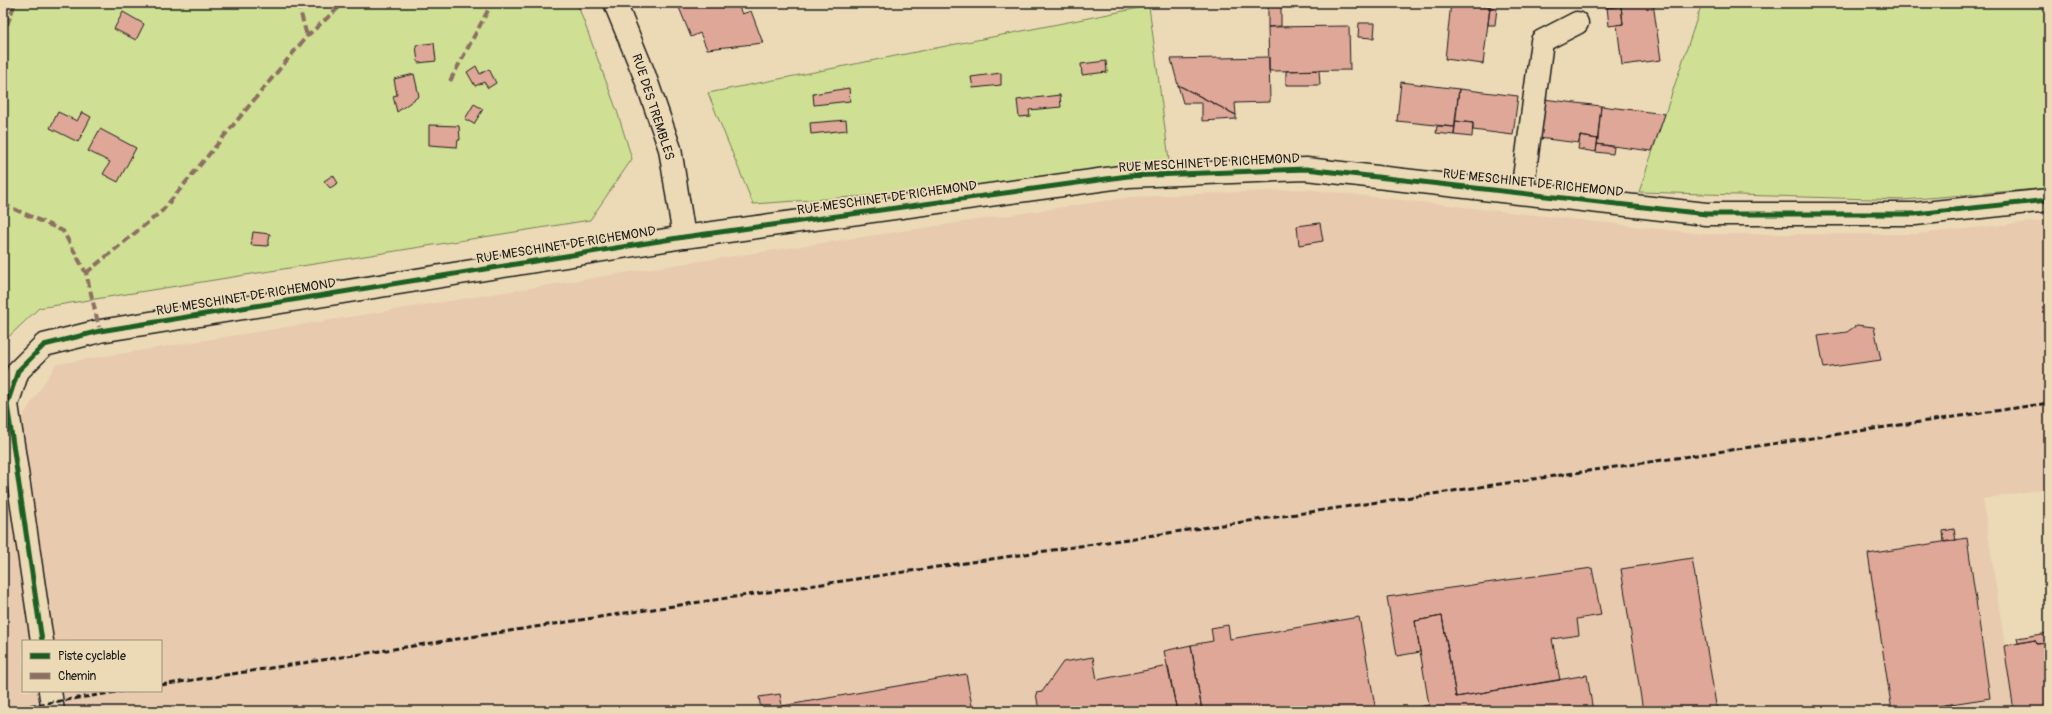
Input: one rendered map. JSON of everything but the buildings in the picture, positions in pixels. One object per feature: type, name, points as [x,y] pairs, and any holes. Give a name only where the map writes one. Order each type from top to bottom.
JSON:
[{"type":"street","name":"RUE DES TREMBLES","points":[[615,3],[644,74],[670,149],[684,237]]},
{"type":"street","points":[[1522,193],[1542,41],[1577,22]]},
{"type":"street","name":"RUE MESCHINET DE RICHEMOND","points":[[42,640],[7,404],[18,372],[44,345],[100,332],[684,237],[1128,176],[1306,168],[1706,214],[1915,214],[2049,200]]},
{"type":"street","points":[[50,692],[53,711]]},
{"type":"shaded area","points":[[1305,189],[1705,234],[1916,234],[2049,220],[2049,488],[1983,499],[2015,711],[3,711],[3,424],[19,422],[56,364],[679,264],[1130,197]]},
{"type":"green space","points":[[3,3],[314,3],[319,6],[323,3],[577,3],[617,111],[632,159],[590,220],[39,308],[3,342]]},
{"type":"green space","points":[[1702,3],[2049,3],[2049,188],[1903,200],[1639,192]]},
{"type":"green space","points":[[1149,6],[1171,175],[753,204],[708,93]]},
{"type":"railway","points":[[162,685],[619,614],[2049,403]]},
{"type":"railway","points":[[3,710],[117,692]]},
{"type":"marked path","points":[[3,36],[15,3]]},
{"type":"marked path","points":[[298,3],[307,36]]},
{"type":"marked path","points":[[86,273],[162,211],[307,36],[344,3]]},
{"type":"marked path","points":[[450,81],[492,3]]},
{"type":"marked path","points":[[3,204],[63,231],[86,273],[100,331]]},
{"type":"cycle path","points":[[42,640],[7,404],[18,371],[44,345],[100,331],[684,237],[1128,176],[1306,169],[1706,214],[1915,214],[2049,200]]}]
